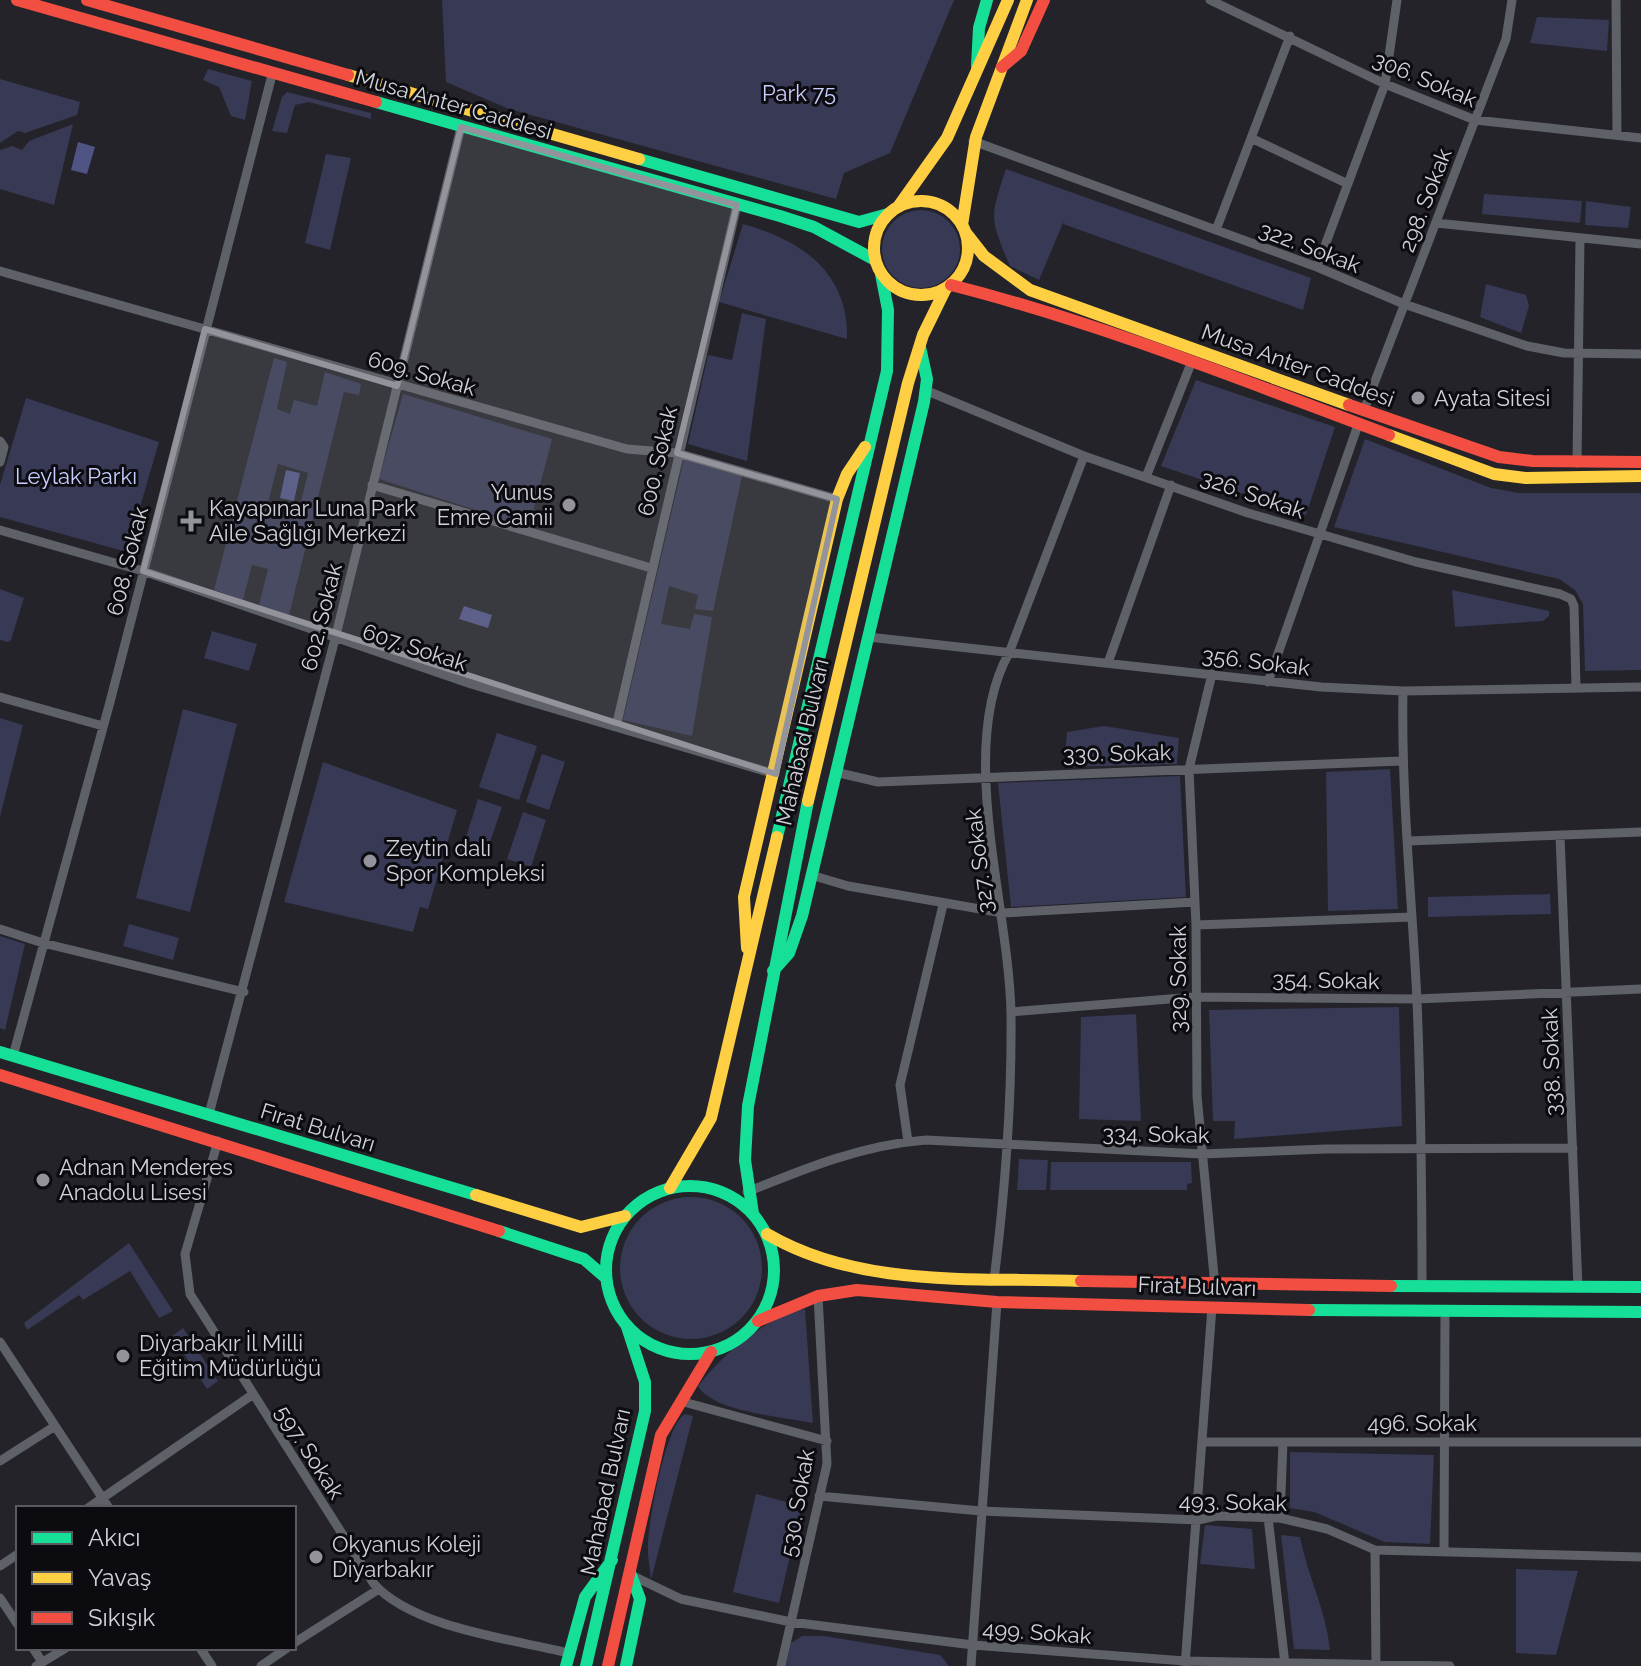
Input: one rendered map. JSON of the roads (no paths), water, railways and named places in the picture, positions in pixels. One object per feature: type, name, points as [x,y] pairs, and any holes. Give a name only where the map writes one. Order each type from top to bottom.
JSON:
[{"type":"main road","name":"Musa Anter Caddesi","points":[[17,0],[814,227],[875,260]]},
{"type":"main road","name":"Musa Anter Caddesi","points":[[87,0],[859,222],[893,210]]},
{"type":"main road","points":[[977,77],[979,28],[987,0]]},
{"type":"main road","points":[[1008,0],[977,77],[947,138],[875,235],[875,260],[881,274],[906,293],[922,295],[948,286],[967,259],[963,182],[973,141],[1027,0]]},
{"type":"main road","points":[[999,70],[1021,51],[1044,0]]},
{"type":"main road","points":[[893,210],[925,201],[938,204],[950,211],[964,229]]},
{"type":"main road","name":"Musa Anter Caddesi","points":[[964,229],[984,256],[1030,290],[1499,457],[1577,463],[1641,462]]},
{"type":"main road","name":"Mahabad Bulvarı","points":[[670,1188],[711,1118],[872,436],[887,371],[888,310],[881,274]]},
{"type":"main road","name":"Musa Anter Caddesi","points":[[948,286],[1025,304],[1192,361],[1494,474],[1526,478],[1641,476]]},
{"type":"main road","name":"Mahabad Bulvarı","points":[[753,1214],[747,1192],[746,1117],[773,971],[858,589],[920,345],[948,286]]},
{"type":"main road","points":[[773,971],[789,953],[811,875],[868,637],[925,390],[920,345]]},
{"type":"main road","points":[[748,967],[744,897],[776,774],[837,499],[847,474],[872,436]]},
{"type":"main road","name":"Fırat Bulvarı","points":[[7,1054],[581,1227],[625,1216]]},
{"type":"main road","name":"Fırat Bulvarı","points":[[0,1075],[218,1141],[584,1259],[606,1278]]},
{"type":"main road","points":[[693,1186],[715,1190],[736,1199],[753,1214],[767,1234],[773,1251],[774,1279],[768,1305],[758,1321],[729,1345],[711,1352],[688,1355],[665,1351],[644,1341],[627,1326],[609,1296],[606,1278],[607,1256],[613,1235],[625,1216],[645,1199],[670,1188],[693,1186]]},
{"type":"main road","name":"Fırat Bulvarı","points":[[767,1234],[812,1258],[861,1271],[994,1280],[1215,1286],[1641,1287]]},
{"type":"main road","points":[[857,1290],[847,1278],[849,1274],[861,1271]]},
{"type":"main road","name":"Fırat Bulvarı","points":[[758,1321],[818,1296],[857,1290],[997,1302],[1445,1312],[1641,1312]]},
{"type":"main road","name":"Mahabad Bulvarı","points":[[586,1666],[645,1411],[645,1382],[627,1326]]},
{"type":"main road","name":"Mahabad Bulvarı","points":[[608,1666],[661,1435],[711,1352]]},
{"type":"main road","points":[[568,1660],[583,1597],[591,1581],[612,1560]]},
{"type":"main road","points":[[626,1666],[640,1599],[631,1575]]},
{"type":"street","name":"306. Sokak","points":[[1210,0],[1385,84],[1475,120],[1641,138]]},
{"type":"street","points":[[1317,267],[1385,84],[1397,0]]},
{"type":"street","name":"298. Sokak","points":[[1364,410],[1506,39],[1512,0]]},
{"type":"street","points":[[1616,0],[1617,135]]},
{"type":"street","points":[[1216,230],[1290,36]]},
{"type":"street","name":"608. Sokak","points":[[7,1054],[43,943],[103,726],[272,75]]},
{"type":"street","name":"602. Sokak","points":[[209,1114],[244,992],[335,639],[461,127]]},
{"type":"street","points":[[1251,138],[1348,184]]},
{"type":"street","name":"322. Sokak","points":[[973,141],[1317,267],[1404,304],[1527,346],[1577,353],[1641,354]]},
{"type":"street","name":"600. Sokak","points":[[616,727],[677,453],[737,205]]},
{"type":"street","points":[[1436,223],[1641,244]]},
{"type":"street","points":[[1577,463],[1580,238]]},
{"type":"street","name":"609. Sokak","points":[[0,271],[627,449],[677,453],[837,499]]},
{"type":"street","points":[[1146,477],[1192,361]]},
{"type":"street","name":"326. Sokak","points":[[925,390],[1084,456],[1321,536],[1420,563],[1545,589],[1571,599],[1574,606],[1576,688]]},
{"type":"street","points":[[1268,682],[1358,425]]},
{"type":"street","points":[[0,441],[4,447],[0,462]]},
{"type":"street","name":"327. Sokak","points":[[994,1280],[1006,1145],[1011,1012],[1003,913],[990,827],[985,738],[988,710],[995,678],[1009,653],[1084,456]]},
{"type":"street","points":[[372,485],[651,568]]},
{"type":"street","points":[[1108,663],[1171,485]]},
{"type":"street","name":"607. Sokak","points":[[0,530],[143,571],[335,639],[776,774]]},
{"type":"street","name":"356. Sokak","points":[[868,637],[1268,682],[1403,691],[1641,687]]},
{"type":"street","name":"329. Sokak","points":[[1212,674],[1189,769],[1196,925],[1194,997],[1202,1154],[1215,1286]]},
{"type":"street","points":[[1403,691],[1401,761],[1409,841],[1423,1149],[1422,1287]]},
{"type":"street","points":[[0,697],[103,726]]},
{"type":"street","name":"330. Sokak","points":[[835,772],[878,782],[988,775],[1401,761]]},
{"type":"street","points":[[1409,841],[1641,832]]},
{"type":"street","name":"338. Sokak","points":[[1560,835],[1578,1288]]},
{"type":"street","points":[[811,875],[848,886],[943,905],[1003,913],[1195,902]]},
{"type":"street","points":[[908,1142],[900,1085],[943,905]]},
{"type":"street","points":[[1196,925],[1412,917]]},
{"type":"street","points":[[0,929],[43,943],[244,992]]},
{"type":"street","name":"354. Sokak","points":[[1011,1012],[1194,997],[1417,999],[1641,989]]},
{"type":"street","name":"597. Sokak","points":[[218,1141],[185,1254],[185,1276],[190,1294],[379,1589],[389,1600],[415,1615],[568,1660]]},
{"type":"street","name":"334. Sokak","points":[[747,1192],[822,1161],[887,1143],[1202,1154],[1573,1148]]},
{"type":"street","name":"530. Sokak","points":[[781,1666],[827,1464],[818,1296]]},
{"type":"street","points":[[971,1666],[997,1302]]},
{"type":"street","points":[[1185,1663],[1212,1307]]},
{"type":"street","points":[[1444,1552],[1445,1312]]},
{"type":"street","points":[[0,1342],[108,1506]]},
{"type":"street","points":[[91,1506],[252,1395]]},
{"type":"street","points":[[679,1401],[827,1441]]},
{"type":"street","points":[[0,1461],[55,1426]]},
{"type":"street","name":"496. Sokak","points":[[1202,1442],[1641,1442]]},
{"type":"street","points":[[1280,1518],[1283,1442]]},
{"type":"street","name":"493. Sokak","points":[[819,1496],[981,1511],[1198,1520],[1216,1516],[1280,1518],[1327,1529],[1375,1550],[1641,1557]]},
{"type":"street","points":[[1268,1517],[1285,1664]]},
{"type":"street","points":[[1375,1550],[1376,1665]]},
{"type":"street","name":"499. Sokak","points":[[631,1575],[681,1599],[791,1622],[973,1645],[1185,1663],[1450,1666]]},
{"type":"street","points":[[296,1642],[379,1589]]},
{"type":"street","points":[[0,1598],[16,1622]]},
{"type":"street","points":[[39,1664],[63,1650]]},
{"type":"street","points":[[261,1666],[284,1650]]},
{"type":"place","name":"Ayata Sitesi","points":[[1418,398]]},
{"type":"place","name":"Yunus Emre Camii","points":[[569,505]]},
{"type":"place","name":"Kayapınar Luna Park Aile Sağlığı Merkezi","points":[[191,521]]},
{"type":"place","name":"Zeytin dalı Spor Kompleksi","points":[[370,861]]},
{"type":"place","name":"Adnan Menderes Anadolu Lisesi","points":[[43,1180]]},
{"type":"place","name":"Diyarbakır İl Milli Eğitim Müdürlüğü","points":[[123,1356]]},
{"type":"place","name":"Okyanus Koleji Diyarbakır","points":[[316,1557]]},
{"type":"park label","name":"Park 75","points":[[799,93]]},
{"type":"park label","name":"Leylak Parkı","points":[[76,476]]}]
